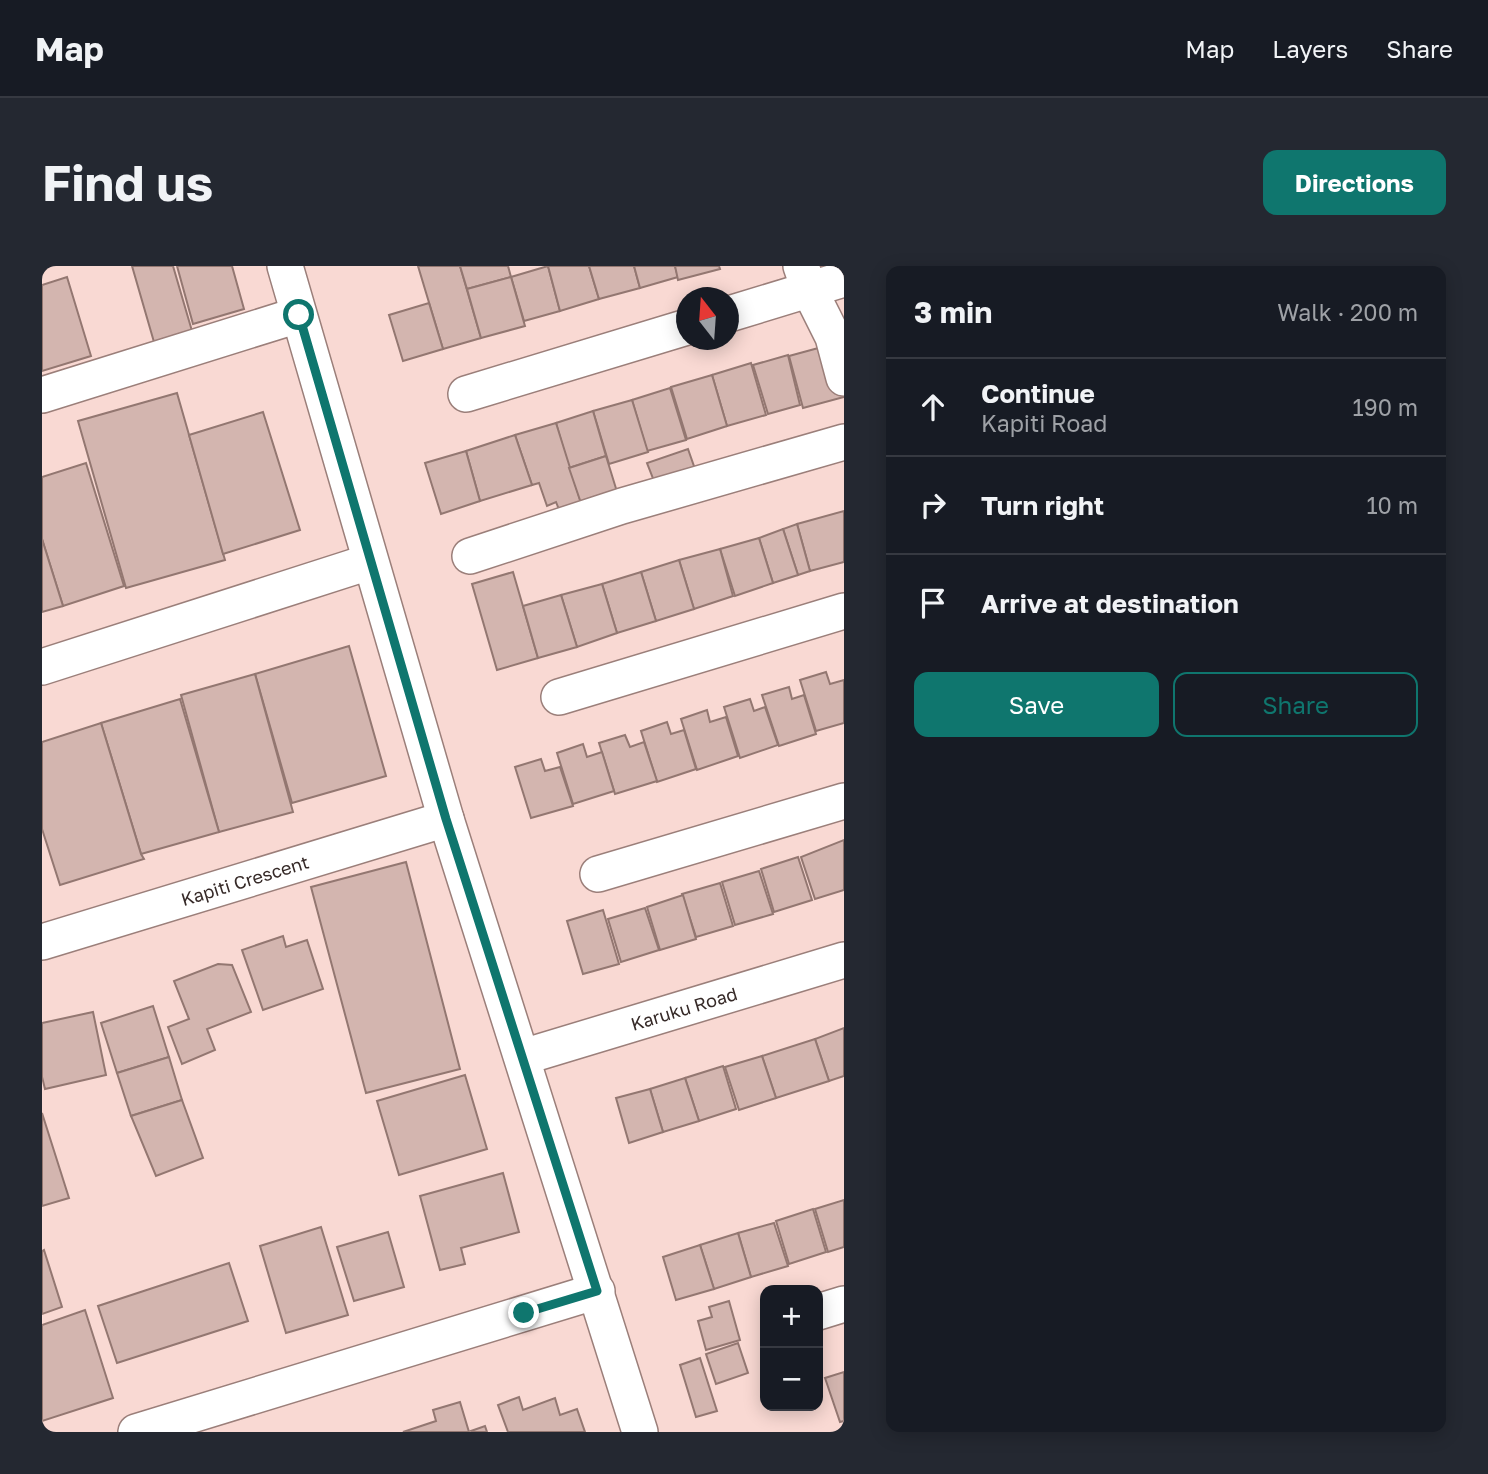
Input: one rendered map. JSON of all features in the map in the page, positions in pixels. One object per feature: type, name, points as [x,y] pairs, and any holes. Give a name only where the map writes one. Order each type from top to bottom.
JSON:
[{"type":"street","points":[[285,266],[446,819],[640,1432]]},
{"type":"street","points":[[805,278],[834,337],[844,378]]},
{"type":"street","points":[[739,309],[805,278],[844,279]]},
{"type":"street","points":[[42,395],[299,315]]},
{"type":"street","points":[[466,394],[676,330]]},
{"type":"street","points":[[470,556],[610,510],[844,442]]},
{"type":"street","points":[[42,667],[369,562]]},
{"type":"street","points":[[559,696],[844,611]]},
{"type":"street","points":[[598,874],[844,801]]},
{"type":"street","name":"Kapiti Crescent","points":[[42,942],[446,819]]},
{"type":"street","name":"Karuku Road","points":[[523,1058],[844,960]]},
{"type":"street","points":[[136,1432],[597,1291]]},
{"type":"street","points":[[823,1310],[844,1304]]},
{"type":"building","points":[[132,266],[173,266],[192,331],[154,342]]},
{"type":"building","points":[[177,266],[232,266],[244,309],[193,324]]},
{"type":"building","points":[[418,266],[460,266],[481,338],[443,349]]},
{"type":"building","points":[[460,266],[508,266],[511,277],[467,289]]},
{"type":"building","points":[[548,266],[560,311],[524,321],[511,277]]},
{"type":"building","points":[[548,266],[589,266],[599,299],[560,311]]},
{"type":"building","points":[[589,266],[634,266],[640,288],[599,299]]},
{"type":"building","points":[[634,266],[675,266],[678,277],[640,288]]},
{"type":"building","points":[[675,266],[719,266],[720,269],[678,280]]},
{"type":"building","points":[[67,277],[91,356],[42,371],[42,285]]},
{"type":"building","points":[[511,277],[525,326],[481,338],[467,289]]},
{"type":"building","points":[[429,303],[443,349],[403,361],[389,315]]},
{"type":"building","points":[[833,344],[844,385],[844,397],[803,408],[789,356]]},
{"type":"building","points":[[788,355],[800,405],[768,414],[753,365]]},
{"type":"building","points":[[751,363],[766,415],[727,426],[712,375]]},
{"type":"building","points":[[712,375],[727,426],[687,439],[671,387]]},
{"type":"building","points":[[670,388],[686,440],[647,451],[632,400]]},
{"type":"building","points":[[177,393],[225,560],[126,588],[78,421]]},
{"type":"building","points":[[632,400],[648,452],[609,464],[593,411]]},
{"type":"building","points":[[593,411],[606,456],[569,468],[556,423]]},
{"type":"building","points":[[263,412],[300,530],[223,554],[189,435]]},
{"type":"building","points":[[556,423],[582,506],[560,512],[556,502],[547,506],[539,483],[532,485],[515,435]]},
{"type":"building","points":[[515,435],[532,485],[480,501],[466,451]]},
{"type":"building","points":[[688,449],[696,472],[656,486],[647,463]]},
{"type":"building","points":[[466,451],[480,501],[441,514],[425,463]]},
{"type":"building","points":[[606,456],[618,495],[582,506],[569,468]]},
{"type":"building","points":[[86,463],[124,586],[63,606],[42,539],[42,477]]},
{"type":"building","points":[[844,511],[844,562],[810,571],[797,524]]},
{"type":"building","points":[[797,524],[810,571],[798,575],[783,529]]},
{"type":"building","points":[[783,529],[798,575],[773,583],[759,538]]},
{"type":"building","points":[[759,538],[773,583],[735,596],[720,549]]},
{"type":"building","points":[[42,539],[63,606],[42,612]]},
{"type":"building","points":[[720,549],[733,596],[694,609],[679,560]]},
{"type":"building","points":[[679,560],[694,609],[656,621],[641,572]]},
{"type":"building","points":[[513,572],[538,658],[497,670],[472,584]]},
{"type":"building","points":[[641,572],[656,621],[617,633],[602,584]]},
{"type":"building","points":[[602,584],[617,633],[577,647],[561,595]]},
{"type":"building","points":[[561,595],[577,647],[538,658],[523,606]]},
{"type":"building","points":[[349,646],[386,776],[292,803],[255,674]]},
{"type":"building","points":[[826,672],[830,684],[844,680],[844,723],[816,731],[800,680]]},
{"type":"building","points":[[255,674],[293,812],[219,832],[181,695]]},
{"type":"building","points":[[789,687],[792,699],[804,695],[816,734],[779,746],[762,695]]},
{"type":"building","points":[[180,699],[219,832],[141,854],[101,723]]},
{"type":"building","points":[[750,699],[754,711],[765,707],[778,745],[740,758],[724,707]]},
{"type":"building","points":[[707,710],[710,722],[726,717],[738,756],[697,770],[681,719]]},
{"type":"building","points":[[667,722],[671,734],[684,730],[696,769],[657,782],[641,731]]},
{"type":"building","points":[[101,723],[144,859],[60,885],[42,829],[42,742]]},
{"type":"building","points":[[625,735],[630,747],[644,742],[657,781],[615,794],[599,743]]},
{"type":"building","points":[[583,744],[587,757],[602,752],[614,791],[573,804],[557,753]]},
{"type":"building","points":[[541,759],[545,771],[560,767],[573,806],[531,818],[515,767]]},
{"type":"building","points":[[844,840],[844,890],[815,899],[801,857]]},
{"type":"building","points":[[798,857],[812,900],[774,912],[761,869]]},
{"type":"building","points":[[406,862],[460,1069],[366,1093],[311,887]]},
{"type":"building","points":[[759,871],[773,914],[735,925],[722,882]]},
{"type":"building","points":[[720,883],[733,926],[696,937],[682,894]]},
{"type":"building","points":[[683,895],[696,939],[660,950],[647,907]]},
{"type":"building","points":[[645,908],[659,950],[621,962],[608,919]]},
{"type":"building","points":[[603,910],[619,964],[583,974],[567,921]]},
{"type":"building","points":[[283,936],[286,947],[307,940],[323,989],[263,1010],[242,950]]},
{"type":"building","points":[[218,964],[232,965],[251,1012],[207,1029],[215,1050],[182,1064],[168,1027],[189,1019],[174,981]]},
{"type":"building","points":[[153,1006],[169,1057],[117,1073],[101,1023]]},
{"type":"building","points":[[93,1012],[106,1075],[45,1089],[42,1077],[42,1023]]},
{"type":"building","points":[[844,1028],[844,1076],[829,1081],[815,1039]]},
{"type":"building","points":[[815,1039],[829,1081],[776,1098],[762,1056]]},
{"type":"building","points":[[762,1056],[776,1098],[739,1110],[725,1067]]},
{"type":"building","points":[[169,1057],[182,1100],[131,1116],[117,1073]]},
{"type":"building","points":[[723,1066],[736,1109],[699,1121],[685,1078]]},
{"type":"building","points":[[465,1075],[487,1149],[399,1175],[377,1101]]},
{"type":"building","points":[[685,1078],[699,1121],[663,1132],[650,1089]]},
{"type":"building","points":[[650,1089],[663,1132],[629,1143],[616,1098]]},
{"type":"building","points":[[182,1100],[203,1158],[156,1176],[131,1116]]},
{"type":"building","points":[[42,1113],[69,1198],[42,1206]]},
{"type":"building","points":[[503,1173],[519,1232],[461,1248],[465,1264],[440,1270],[420,1196]]},
{"type":"building","points":[[844,1200],[844,1247],[828,1252],[815,1209]]},
{"type":"building","points":[[813,1209],[826,1252],[789,1264],[776,1221]]},
{"type":"building","points":[[774,1223],[788,1266],[751,1277],[738,1233]]},
{"type":"building","points":[[321,1227],[348,1315],[286,1333],[260,1246]]},
{"type":"building","points":[[388,1232],[404,1287],[354,1301],[337,1247]]},
{"type":"building","points":[[738,1233],[751,1277],[714,1289],[700,1245]]},
{"type":"building","points":[[700,1245],[714,1289],[676,1300],[663,1257]]},
{"type":"building","points":[[44,1250],[62,1307],[42,1314],[42,1251]]},
{"type":"building","points":[[229,1263],[248,1321],[117,1363],[98,1306]]},
{"type":"building","points":[[729,1301],[740,1340],[706,1350],[698,1321],[712,1317],[709,1307]]},
{"type":"building","points":[[85,1310],[113,1398],[42,1421],[42,1325]]},
{"type":"building","points":[[738,1343],[748,1373],[716,1384],[706,1354]]},
{"type":"building","points":[[700,1358],[717,1411],[696,1417],[680,1365]]},
{"type":"building","points":[[844,1372],[844,1421],[840,1422],[825,1378]]},
{"type":"building","points":[[519,1397],[523,1410],[555,1398],[560,1415],[577,1409],[585,1432],[508,1432],[498,1405]]},
{"type":"building","points":[[460,1402],[469,1432],[403,1432],[436,1421],[433,1410]]},
{"type":"building","points":[[485,1426],[487,1432],[471,1431]]},
{"type":"route","points":[[299,315],[446,819],[597,1291],[524,1313]]}]
